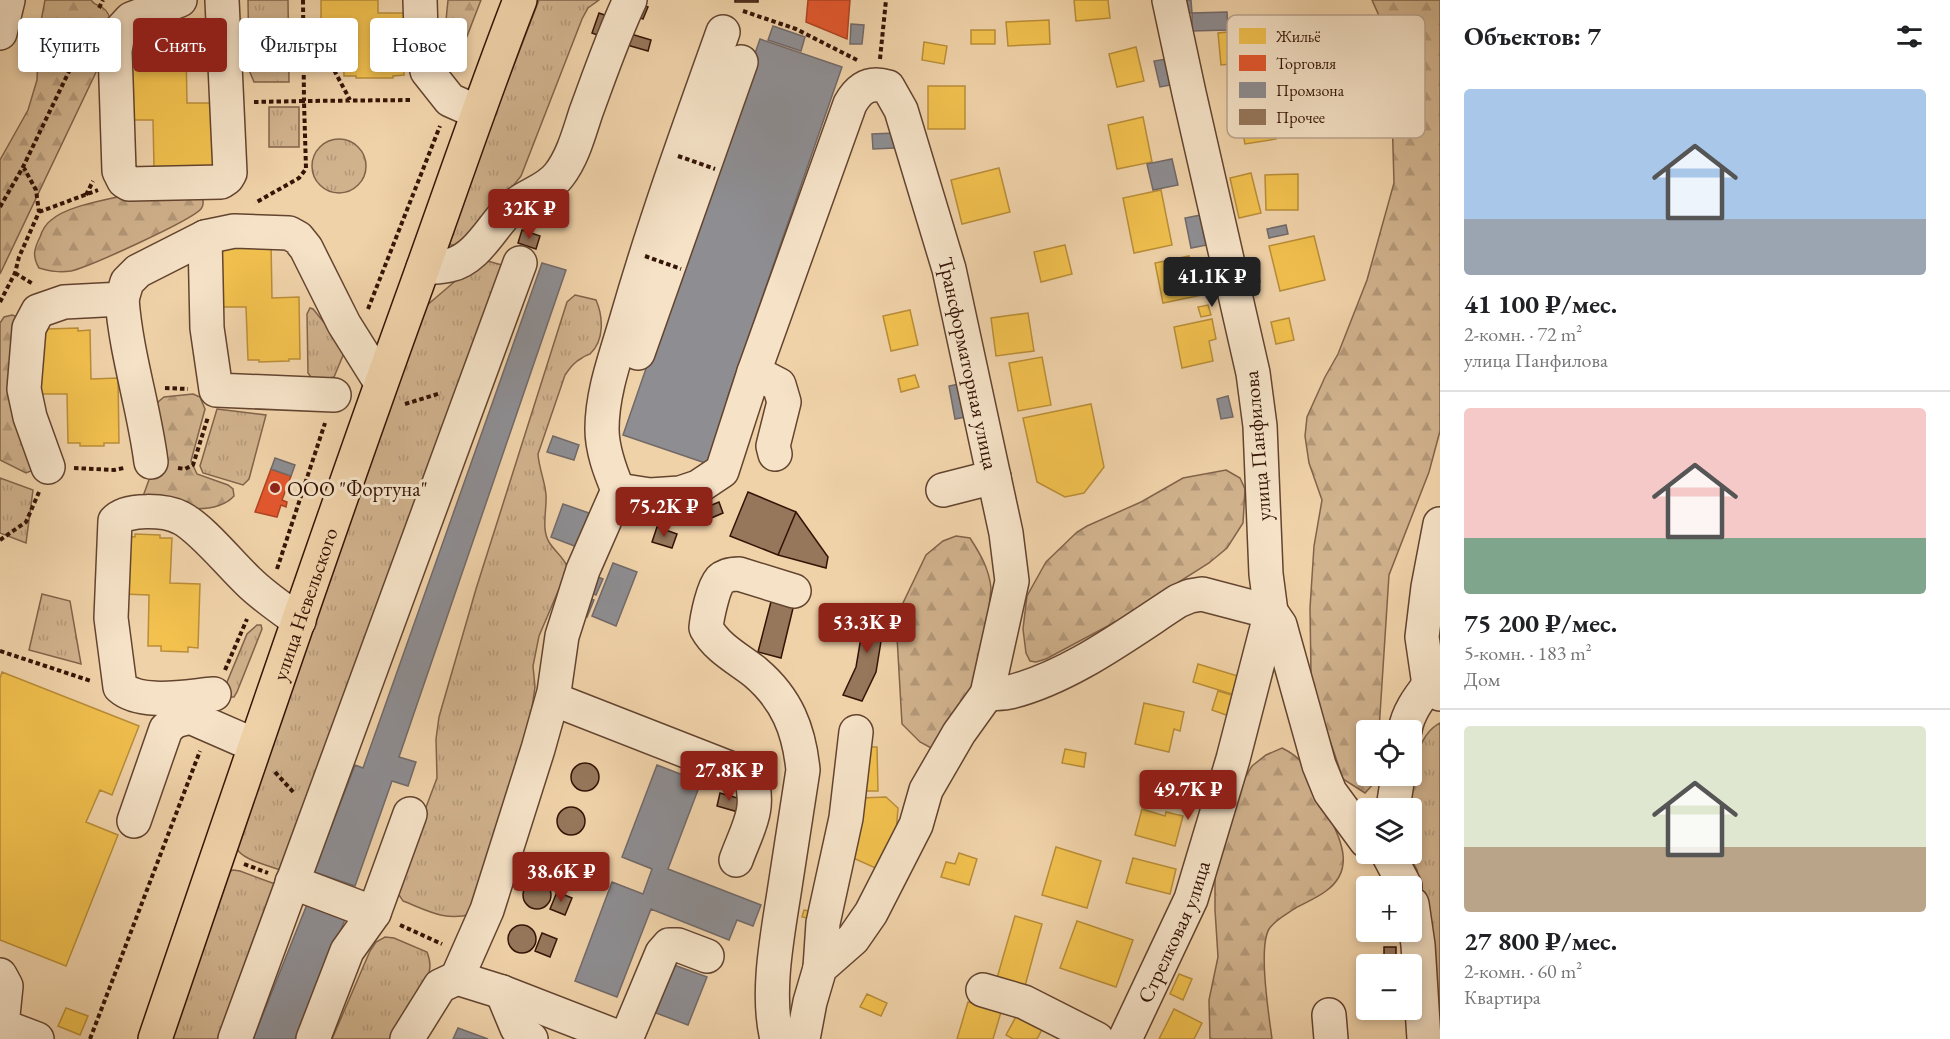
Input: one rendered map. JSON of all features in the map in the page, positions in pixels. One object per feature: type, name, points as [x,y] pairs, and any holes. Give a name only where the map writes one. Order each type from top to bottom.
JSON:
[{"type":"main road","name":"улица Невельского","points":[[155,1039],[254,746],[423,268],[463,106],[520,0]]},
{"type":"street","points":[[0,33],[8,0]]},
{"type":"street","points":[[180,0],[130,19],[118,33],[115,51],[118,159],[119,171],[124,181],[129,184],[221,182],[230,173],[222,0]]},
{"type":"street","points":[[420,0],[421,32],[427,71],[463,106]]},
{"type":"street","points":[[423,268],[451,265],[466,257],[479,246],[510,210],[526,197],[547,187],[560,174],[572,152],[630,0]]},
{"type":"street","name":"улица Панфилова","points":[[1169,0],[1253,373],[1260,426],[1266,574],[1271,612]]},
{"type":"street","points":[[407,1039],[440,986],[462,967],[487,910],[553,699],[562,636],[583,570],[618,490],[609,468],[602,429],[607,388],[645,256],[723,32]]},
{"type":"street","points":[[605,448],[741,62]]},
{"type":"street","points":[[618,490],[650,495],[680,493],[698,488],[722,471],[754,372],[850,104],[856,92],[868,85],[879,84]]},
{"type":"street","name":"Трансформаторная улица","points":[[879,84],[888,87],[901,110],[946,260],[1006,533],[1012,581],[987,694]]},
{"type":"street","points":[[151,462],[146,422],[124,320],[122,299],[127,282],[138,270],[205,237],[234,231],[254,230],[289,233],[298,238],[306,248],[345,324],[381,383]]},
{"type":"street","points":[[205,237],[207,328],[216,390],[334,395]]},
{"type":"street","points":[[235,1039],[519,263]]},
{"type":"street","points":[[48,467],[30,417],[24,389],[29,328],[38,311],[64,302],[122,299]]},
{"type":"street","points":[[754,372],[779,385],[784,402],[773,446],[775,454]]},
{"type":"street","points":[[944,490],[994,477]]},
{"type":"street","points":[[214,694],[153,698],[133,695],[120,687],[111,618],[115,521],[120,516],[133,512],[170,513],[179,516],[257,590],[299,621]]},
{"type":"street","points":[[1407,720],[1419,698],[1434,689],[1422,637],[1428,587],[1440,524]]},
{"type":"street","points":[[777,1039],[773,976],[778,928],[803,770],[801,750],[798,734],[784,703],[755,672],[717,643],[706,628],[716,587],[721,579],[731,574],[739,574],[794,591]]},
{"type":"street","points":[[820,968],[853,939],[871,913],[916,825],[926,790],[959,733],[987,694],[1008,693],[1043,681],[1099,651],[1190,596],[1202,594],[1271,612],[1280,625],[1319,765],[1330,792],[1356,827]]},
{"type":"street","name":"Стрелковая улица","points":[[1125,1039],[1191,899],[1233,759],[1271,612]]},
{"type":"street","points":[[553,699],[750,776],[756,792],[755,809],[736,860]]},
{"type":"street","points":[[134,821],[166,729],[175,721],[190,717],[254,746]]},
{"type":"street","points":[[803,1039],[810,1002],[820,968],[823,923],[846,818],[856,732]]},
{"type":"street","points":[[313,1039],[347,951],[374,913],[410,814]]},
{"type":"street","points":[[292,882],[374,913]]},
{"type":"street","points":[[1418,942],[1424,1039]]},
{"type":"street","points":[[462,967],[502,992],[624,1039],[662,953],[669,945],[678,945],[707,956]]},
{"type":"street","points":[[0,975],[6,986],[1,1025],[37,1039]]},
{"type":"street","points":[[983,990],[1024,1002],[1097,1039]]},
{"type":"street","points":[[502,992],[517,1028],[531,1039]]},
{"type":"path","points":[[97,12],[103,0]]},
{"type":"path","points":[[303,0],[303,18]]},
{"type":"path","points":[[879,84],[881,37],[886,0]]},
{"type":"path","points":[[723,32],[732,13],[739,10],[748,12],[796,29],[831,45],[861,62],[879,84]]},
{"type":"path","points":[[0,207],[23,167],[68,72]]},
{"type":"path","points":[[255,202],[303,174],[306,169],[304,72]]},
{"type":"path","points":[[335,72],[350,100]]},
{"type":"path","points":[[248,102],[350,100],[463,106]]},
{"type":"path","points":[[678,156],[715,169]]},
{"type":"path","points":[[0,302],[15,273],[19,257],[39,212],[36,190],[23,167]]},
{"type":"path","points":[[39,212],[124,181]]},
{"type":"path","points":[[645,256],[681,269]]},
{"type":"path","points":[[370,414],[476,382]]},
{"type":"path","points":[[48,467],[114,470],[151,462],[185,469],[194,465],[216,390]]},
{"type":"path","points":[[0,540],[26,522],[37,499]]},
{"type":"path","points":[[214,694],[244,629]]},
{"type":"path","points":[[0,651],[90,680],[120,687]]},
{"type":"path","points":[[90,1039],[209,726]]},
{"type":"path","points":[[254,746],[316,818]]},
{"type":"path","points":[[218,854],[292,882]]},
{"type":"path","points":[[374,913],[462,967]]},
{"type":"green space","points":[[45,0],[91,0],[103,8],[109,18],[42,18]]},
{"type":"green space","points":[[248,0],[288,0],[288,18],[248,18]]},
{"type":"green space","points":[[448,0],[481,0],[467,36],[467,18],[446,18]]},
{"type":"green space","points":[[539,0],[599,0],[588,8],[582,19],[521,176],[471,237],[457,245],[451,245],[448,242],[448,236]]},
{"type":"green space","points":[[1372,0],[1440,0],[1440,431],[1429,472],[1389,575],[1380,720],[1356,720],[1356,786],[1371,786],[1365,793],[1343,779],[1320,711],[1311,674],[1310,608],[1314,546],[1322,500],[1309,463],[1305,436],[1307,417],[1338,354],[1367,280],[1394,183],[1393,138],[1425,138],[1425,15],[1379,15]]},
{"type":"green space","points":[[37,72],[96,72],[0,274],[0,160],[28,110]]},
{"type":"green space","points":[[250,72],[289,72],[289,82],[254,82]]},
{"type":"green space","points":[[269,107],[299,107],[299,147],[269,147]]},
{"type":"green space","points":[[334,139],[344,139],[354,143],[362,151],[366,166],[362,181],[354,189],[344,193],[334,193],[324,189],[316,181],[312,171],[312,161],[316,151],[324,143]]},
{"type":"green space","points":[[135,193],[198,196],[203,200],[203,205],[193,215],[179,223],[81,268],[62,272],[39,268],[35,260],[35,249],[43,230],[50,221],[78,207]]},
{"type":"green space","points":[[484,260],[502,265],[280,870],[255,862],[239,852],[236,847],[425,307],[467,271]]},
{"type":"green space","points":[[575,295],[596,300],[601,320],[600,335],[590,354],[577,361],[565,375],[538,454],[546,495],[547,537],[568,568],[539,636],[533,666],[535,687],[527,741],[471,914],[445,916],[403,901],[397,884],[437,778],[436,739],[439,717],[476,589],[567,302]]},
{"type":"green space","points":[[310,308],[331,331],[344,353],[334,377],[324,379],[311,377],[308,373],[307,314]]},
{"type":"green space","points":[[12,315],[17,321],[34,467],[26,473],[0,460],[0,323],[4,317]]},
{"type":"green space","points":[[193,394],[200,397],[205,409],[191,461],[197,474],[228,485],[233,489],[234,496],[225,503],[203,509],[177,508],[141,502],[155,463],[154,410],[164,397]]},
{"type":"green space","points":[[217,409],[266,415],[249,479],[243,485],[203,473],[200,466]]},
{"type":"green space","points":[[1226,470],[1240,478],[1245,489],[1243,523],[1227,548],[1209,563],[1119,620],[1046,659],[1030,661],[1026,653],[1023,629],[1027,596],[1046,562],[1077,532],[1087,526],[1141,502],[1183,478]]},
{"type":"green space","points":[[0,478],[33,490],[26,543],[0,533]]},
{"type":"green space","points":[[956,536],[970,538],[984,562],[990,581],[982,677],[933,749],[920,742],[902,724],[897,637],[903,603],[926,555],[943,541]]},
{"type":"green space","points":[[42,594],[70,601],[81,664],[29,650]]},
{"type":"green space","points":[[257,625],[261,625],[262,629],[237,692],[234,697],[230,697],[225,694],[225,687],[247,634]]},
{"type":"green space","points":[[1440,723],[1440,1039],[1427,919],[1422,894],[1422,876],[1418,876],[1414,864],[1422,864],[1422,798],[1410,798],[1412,786],[1422,786],[1422,743],[1431,730]]},
{"type":"green space","points":[[1282,748],[1304,765],[1313,779],[1339,839],[1343,861],[1341,872],[1336,882],[1326,891],[1284,916],[1269,929],[1264,951],[1264,966],[1272,1039],[1210,1039],[1209,1000],[1218,957],[1215,861],[1241,784],[1252,766],[1266,755]]},
{"type":"green space","points":[[233,870],[275,884],[224,1039],[169,1039],[228,872]]},
{"type":"green space","points":[[385,937],[394,938],[427,952],[430,966],[427,979],[390,1039],[332,1039],[370,951],[376,942]]},
{"type":"building: Жильё","points":[[321,0],[378,0],[378,13],[404,13],[404,18],[370,18],[370,72],[404,72],[404,75],[393,76],[393,78],[344,76],[344,72],[358,72],[358,18],[321,18]]},
{"type":"building: Жильё","points":[[1074,0],[1108,0],[1110,18],[1076,21]]},
{"type":"building: Жильё","points":[[1049,20],[1050,44],[1008,46],[1006,22]]},
{"type":"building: Жильё","points":[[971,30],[995,30],[995,44],[971,44]]},
{"type":"building: Жильё","points":[[1227,32],[1227,64],[1221,65],[1218,33]]},
{"type":"building: Жильё","points":[[924,42],[947,46],[944,64],[922,60]]},
{"type":"building: Жильё","points":[[1136,47],[1144,81],[1117,87],[1109,54]]},
{"type":"building: Жильё","points":[[131,52],[133,52],[133,72],[186,72],[187,103],[213,103],[215,166],[197,166],[197,169],[154,167],[153,120],[132,120]]},
{"type":"building: Жильё","points":[[928,86],[965,86],[965,129],[928,129]]},
{"type":"building: Жильё","points":[[1143,117],[1152,162],[1117,169],[1108,125]]},
{"type":"building: Жильё","points":[[1244,138],[1276,139],[1245,144]]},
{"type":"building: Жильё","points":[[999,168],[1010,212],[962,224],[951,180]]},
{"type":"building: Жильё","points":[[1251,173],[1261,213],[1239,218],[1230,178]]},
{"type":"building: Жильё","points":[[1298,174],[1298,210],[1266,210],[1265,175]]},
{"type":"building: Жильё","points":[[1161,190],[1172,245],[1134,253],[1123,198]]},
{"type":"building: Жильё","points":[[1314,236],[1325,280],[1280,291],[1269,246]]},
{"type":"building: Жильё","points":[[271,241],[272,298],[299,297],[300,359],[259,362],[259,360],[248,360],[246,307],[222,307],[221,242]]},
{"type":"building: Жильё","points":[[1065,245],[1072,274],[1041,282],[1034,252]]},
{"type":"building: Жильё","points":[[1189,256],[1194,280],[1203,278],[1207,294],[1163,303],[1155,263]]},
{"type":"building: Жильё","points":[[1208,305],[1211,315],[1201,317],[1198,307]]},
{"type":"building: Жильё","points":[[910,310],[918,345],[891,351],[883,316]]},
{"type":"building: Жильё","points":[[1028,313],[1034,351],[996,356],[991,318]]},
{"type":"building: Жильё","points":[[1289,318],[1294,340],[1276,344],[1271,322]]},
{"type":"building: Жильё","points":[[1212,319],[1216,339],[1209,341],[1213,361],[1182,368],[1174,327]]},
{"type":"building: Жильё","points":[[78,328],[78,331],[90,330],[91,379],[118,378],[119,443],[104,443],[104,446],[80,446],[80,443],[68,443],[67,394],[37,394],[36,331]]},
{"type":"building: Жильё","points":[[1042,357],[1051,405],[1018,411],[1009,363]]},
{"type":"building: Жильё","points":[[915,375],[919,387],[901,392],[898,379]]},
{"type":"building: Жильё","points":[[1091,404],[1104,467],[1084,493],[1065,497],[1037,482],[1023,418]]},
{"type":"building: Жильё","points":[[135,534],[172,538],[170,583],[200,584],[198,648],[188,647],[188,652],[161,651],[161,646],[148,646],[149,595],[123,594],[124,536],[135,537]]},
{"type":"building: Жильё","points":[[1198,664],[1241,677],[1235,695],[1193,682]]},
{"type":"building: Жильё","points":[[2,672],[139,726],[112,795],[100,790],[86,822],[118,835],[66,966],[0,940],[0,678]]},
{"type":"building: Жильё","points":[[1218,691],[1235,696],[1229,716],[1212,710]]},
{"type":"building: Жильё","points":[[1144,703],[1184,712],[1180,731],[1174,729],[1169,752],[1135,744]]},
{"type":"building: Жильё","points":[[865,747],[877,747],[878,791],[866,791]]},
{"type":"building: Жильё","points":[[1065,749],[1086,753],[1084,767],[1062,763]]},
{"type":"building: Жильё","points":[[886,797],[898,808],[896,833],[880,870],[851,857],[860,798]]},
{"type":"building: Жильё","points":[[1142,809],[1165,816],[1166,812],[1183,816],[1175,846],[1135,835]]},
{"type":"building: Жильё","points":[[1056,847],[1101,861],[1087,908],[1042,895]]},
{"type":"building: Жильё","points":[[959,853],[977,859],[969,885],[941,877],[946,862],[955,864]]},
{"type":"building: Жильё","points":[[1133,858],[1176,869],[1170,894],[1126,883]]},
{"type":"building: Жильё","points":[[804,910],[814,912],[813,919],[802,917]]},
{"type":"building: Жильё","points":[[1015,916],[1042,924],[1025,986],[997,978]]},
{"type":"building: Жильё","points":[[1077,921],[1133,940],[1116,987],[1060,968]]},
{"type":"building: Жильё","points":[[1179,974],[1192,979],[1183,1000],[1170,994]]},
{"type":"building: Жильё","points":[[867,994],[887,1003],[881,1016],[860,1007]]},
{"type":"building: Жильё","points":[[968,1002],[1001,1012],[993,1039],[957,1039]]},
{"type":"building: Жильё","points":[[66,1008],[88,1016],[80,1035],[58,1026]]},
{"type":"building: Жильё","points":[[1174,1009],[1202,1023],[1194,1039],[1159,1039]]},
{"type":"building: Жильё","points":[[1019,1011],[1045,1024],[1037,1039],[1013,1039],[1006,1035]]},
{"type":"building: Торговля","points":[[808,0],[850,0],[847,39],[806,22]]},
{"type":"building: Торговля","name":"ООО \"Фортуна\"","points":[[271,469],[291,476],[282,500],[287,502],[286,507],[281,505],[277,517],[255,512]]},
{"type":"building: Промзона","points":[[1180,0],[1191,0],[1192,13],[1181,13]]},
{"type":"building: Промзона","points":[[1227,12],[1227,30],[1192,31],[1192,13]]},
{"type":"building: Промзона","points":[[851,24],[864,25],[862,44],[850,44]]},
{"type":"building: Промзона","points":[[773,26],[805,37],[801,51],[768,40]]},
{"type":"building: Промзона","points":[[760,39],[842,67],[727,399],[739,403],[717,467],[623,435]]},
{"type":"building: Промзона","points":[[1166,59],[1171,85],[1160,87],[1154,61]]},
{"type":"building: Промзона","points":[[894,133],[895,148],[873,149],[872,134]]},
{"type":"building: Промзона","points":[[1172,159],[1178,185],[1153,190],[1147,164]]},
{"type":"building: Промзона","points":[[1206,214],[1212,244],[1191,248],[1185,218]]},
{"type":"building: Промзона","points":[[1286,225],[1288,234],[1269,238],[1267,229]]},
{"type":"building: Промзона","points":[[1256,258],[1260,282],[1246,284],[1242,260]]},
{"type":"building: Промзона","points":[[542,263],[566,270],[399,757],[416,762],[408,786],[392,781],[355,886],[314,872],[355,765],[363,768]]},
{"type":"building: Промзона","points":[[964,383],[971,416],[955,419],[949,386]]},
{"type":"building: Промзона","points":[[1228,396],[1233,417],[1221,419],[1217,399]]},
{"type":"building: Промзона","points":[[553,436],[579,445],[574,460],[547,452]]},
{"type":"building: Промзона","points":[[275,458],[295,465],[291,476],[271,469]]},
{"type":"building: Промзона","points":[[563,504],[589,513],[577,547],[551,537]]},
{"type":"building: Промзона","points":[[613,563],[637,572],[616,626],[592,616]]},
{"type":"building: Промзона","points":[[593,575],[603,579],[596,595],[587,591]]},
{"type":"building: Промзона","points":[[585,597],[594,600],[587,617],[578,613]]},
{"type":"building: Промзона","points":[[657,765],[701,782],[668,869],[761,905],[753,926],[737,920],[729,940],[651,909],[617,997],[575,981],[612,882],[643,894],[652,869],[622,857]]},
{"type":"building: Промзона","points":[[310,897],[348,912],[297,1039],[253,1039]]},
{"type":"building: Промзона","points":[[674,965],[707,977],[688,1025],[656,1013]]},
{"type":"building: Промзона","points":[[458,1028],[488,1039],[453,1039]]},
{"type":"building: Прочее","points":[[735,0],[758,0],[758,2],[735,2]]},
{"type":"building: Прочее","points":[[637,3],[648,7],[643,19],[633,15]]},
{"type":"building: Прочее","points":[[599,13],[610,17],[603,37],[592,33]]},
{"type":"building: Прочее","points":[[631,34],[651,40],[648,51],[627,45]]},
{"type":"building: Прочее","points":[[522,230],[540,236],[536,249],[518,243]]},
{"type":"building: Прочее","points":[[748,492],[796,512],[778,555],[730,536]]},
{"type":"building: Прочее","points":[[719,502],[723,513],[702,522],[697,511]]},
{"type":"building: Прочее","points":[[796,512],[828,557],[826,568],[778,555]]},
{"type":"building: Прочее","points":[[657,527],[677,534],[672,548],[652,542]]},
{"type":"building: Прочее","points":[[773,594],[795,600],[781,658],[758,652]]},
{"type":"building: Прочее","points":[[866,608],[886,611],[876,672],[862,701],[843,695],[856,667]]},
{"type":"building: Прочее","points":[[585,763],[595,767],[599,777],[595,787],[585,791],[575,787],[571,777],[575,767]]},
{"type":"building: Прочее","points":[[720,793],[741,799],[738,812],[717,806]]},
{"type":"building: Прочее","points":[[571,807],[581,811],[585,821],[581,831],[571,835],[561,831],[557,821],[561,811]]},
{"type":"building: Прочее","points":[[537,881],[547,885],[551,895],[547,905],[537,909],[527,905],[523,895],[527,885]]},
{"type":"building: Прочее","points":[[557,892],[572,898],[565,915],[550,909]]},
{"type":"building: Прочее","points":[[522,925],[532,929],[536,939],[532,949],[522,953],[512,949],[508,939],[512,929]]},
{"type":"building: Прочее","points":[[542,933],[557,939],[550,957],[535,951]]},
{"type":"building: Прочее","points":[[1384,947],[1396,947],[1396,954],[1384,954]]},
{"type":"place","name":"ООО \"Фортуна\"","points":[[275,488]]}]
